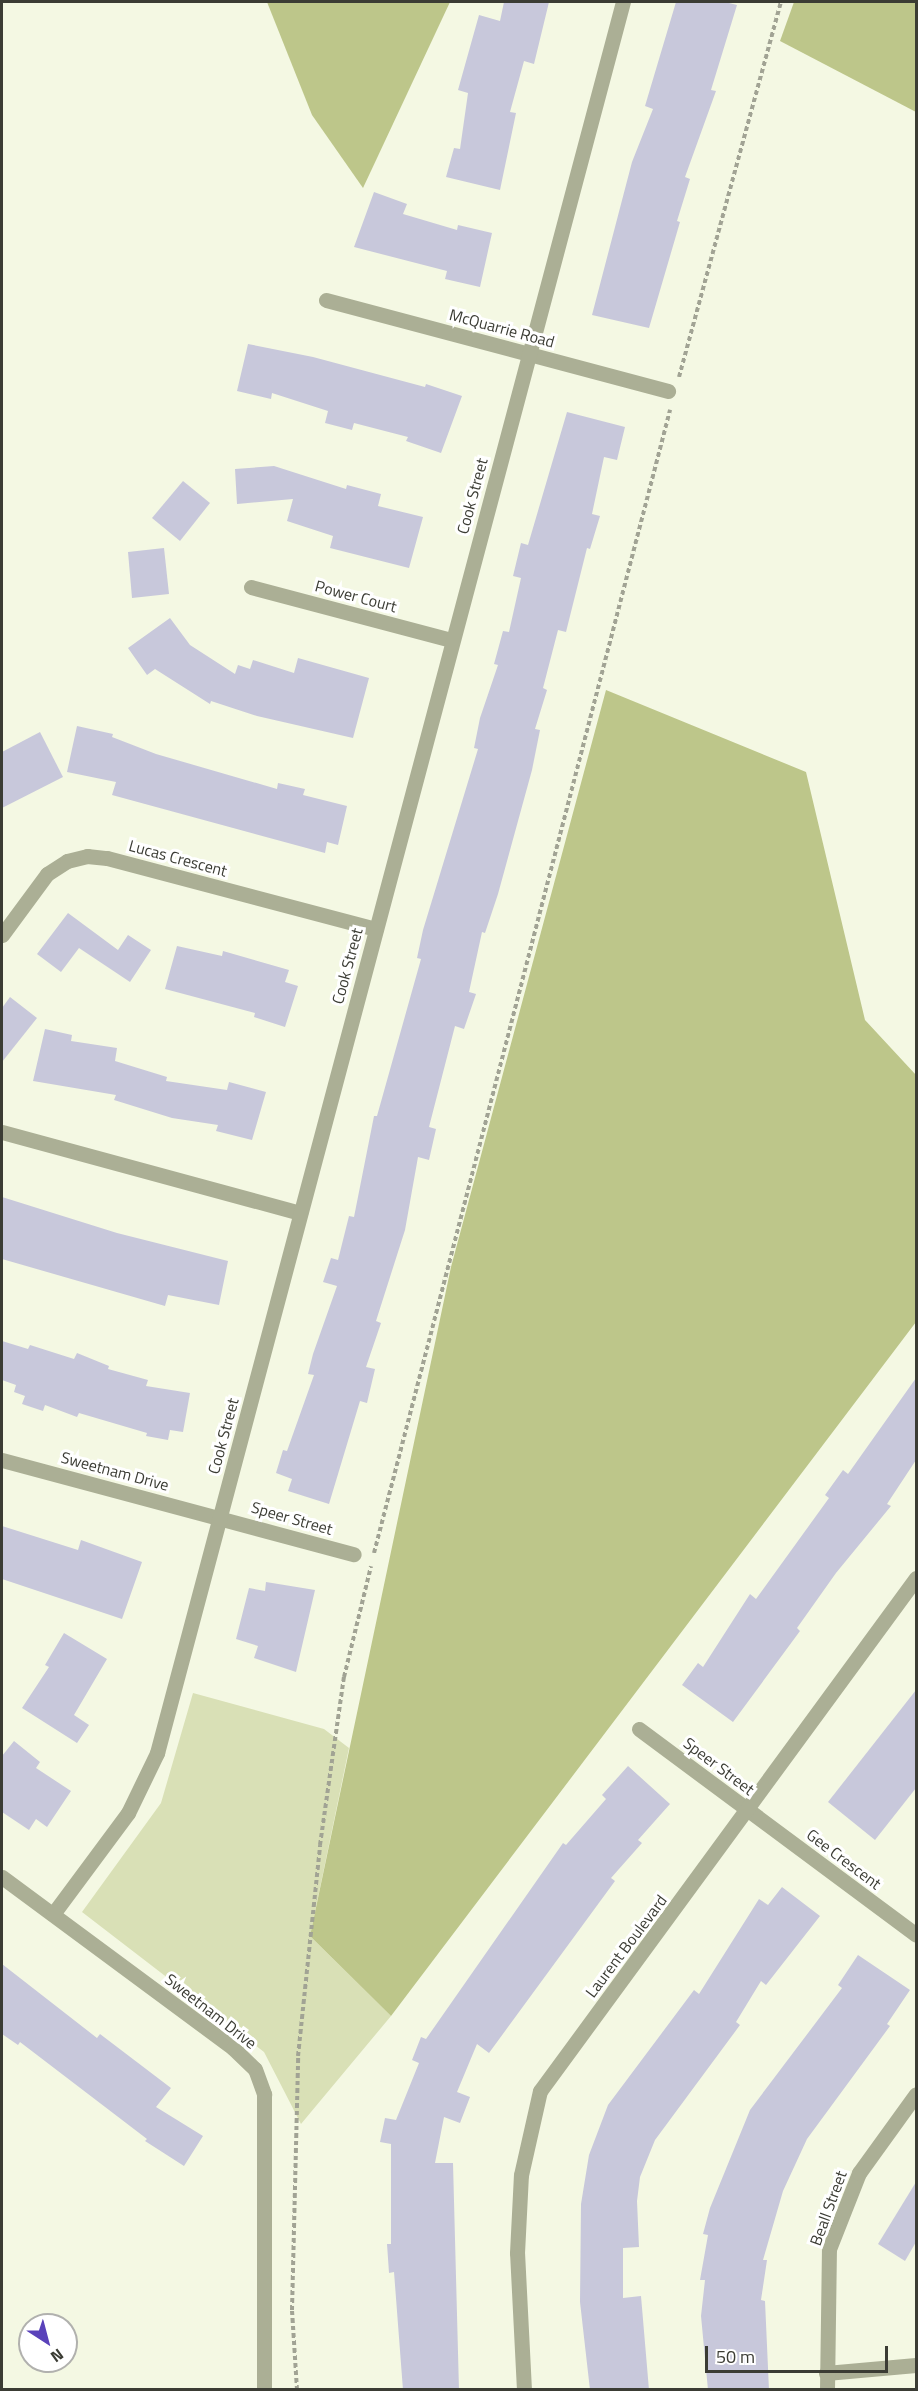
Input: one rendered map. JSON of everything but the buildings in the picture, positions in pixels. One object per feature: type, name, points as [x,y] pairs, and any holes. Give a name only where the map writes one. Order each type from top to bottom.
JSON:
[{"type":"street","name":"Cook Street","points":[[52,1914],[145,1785],[157,1753],[623,2]]},
{"type":"street","name":"McQuarrie Road","points":[[326,300],[672,393]]},
{"type":"street","name":"Power Court","points":[[250,587],[452,640]]},
{"type":"street","name":"Lucas Crescent","points":[[2,935],[47,874],[67,861],[87,856],[106,858],[376,929]]},
{"type":"street","points":[[2,1132],[300,1213]]},
{"type":"street","name":"Sweetnam Drive","points":[[2,1460],[220,1517]]},
{"type":"street","name":"Speer Street","points":[[220,1517],[354,1554]]},
{"type":"street","name":"Laurent Boulevard","points":[[524,2390],[517,2253],[521,2175],[540,2091],[749,1811],[916,1578]]},
{"type":"street","name":"Speer Street","points":[[639,1729],[749,1811]]},
{"type":"street","name":"Gee Crescent","points":[[749,1811],[916,1935]]},
{"type":"street","name":"Sweetnam Drive","points":[[2,1877],[233,2048],[255,2069],[264,2094],[264,2390]]},
{"type":"street","name":"Beall Street","points":[[827,2390],[829,2249],[859,2173],[916,2094]]},
{"type":"street","points":[[826,2373],[916,2365]]},
{"type":"path","points":[[297,2390],[292,2310],[298,2056],[320,1845],[344,1677],[380,1527],[672,393],[781,2]]},
{"type":"green space","points":[[267,2],[450,2],[363,188],[312,115]]},
{"type":"green space","points":[[794,2],[916,2],[916,112],[780,41]]},
{"type":"green space","points":[[606,690],[806,772],[865,1020],[916,1075],[916,1322],[391,2016],[310,1936],[451,1267]]},
{"type":"green space","points":[[193,1693],[324,1729],[349,1748],[310,1936],[391,2016],[301,2124],[264,2052],[82,1912],[161,1803]]}]
